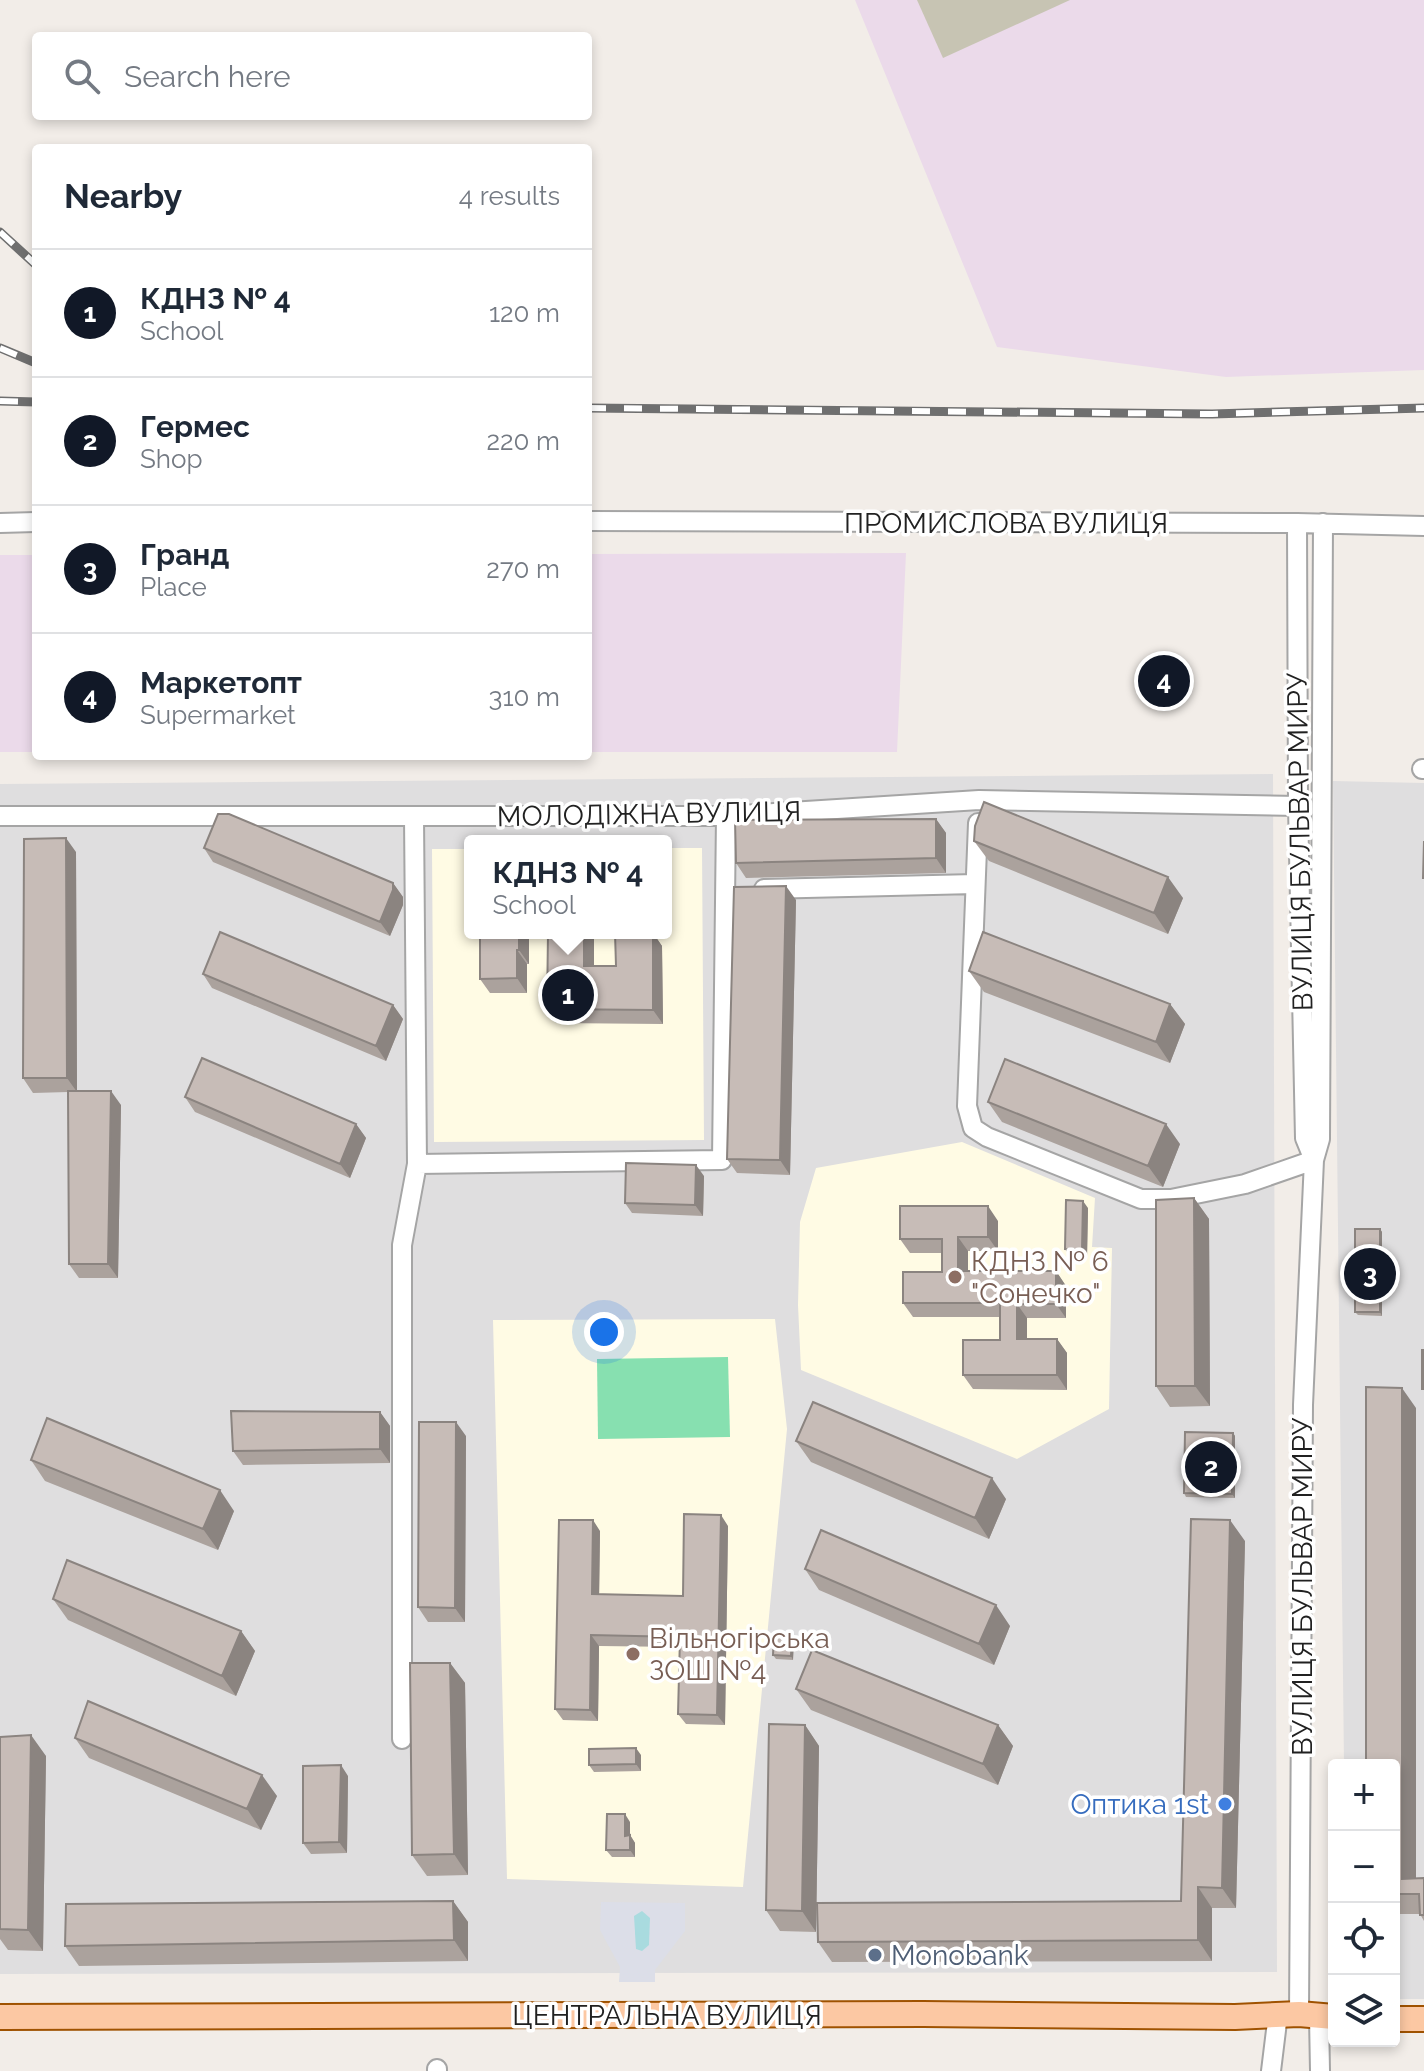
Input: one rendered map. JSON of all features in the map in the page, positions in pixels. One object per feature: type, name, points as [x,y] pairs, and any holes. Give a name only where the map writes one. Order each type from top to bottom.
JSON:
[{"type":"main road","name":"ЦЕНТРАЛЬНА ВУЛИЦЯ","points":[[0,2017],[1307,2016]]},
{"type":"main road","points":[[1400,2019],[1424,2019]]},
{"type":"street","name":"ПРОМИСЛОВА ВУЛИЦЯ","points":[[592,521],[1424,526]]},
{"type":"street","points":[[0,523],[32,522]]},
{"type":"street","name":"ВУЛИЦЯ БУЛЬВАР МИРУ","points":[[1297,523],[1298,806],[1305,1138],[1314,1160]]},
{"type":"street","name":"ВУЛИЦЯ БУЛЬВАР МИРУ","points":[[1320,2071],[1307,2016],[1303,1405],[1314,1160],[1320,1139],[1323,523]]},
{"type":"street","points":[[979,800],[967,1106],[973,1128],[987,1137],[1141,1199],[1171,1199],[1245,1184],[1314,1160]]},
{"type":"street","name":"МОЛОДІЖНА ВУЛИЦЯ","points":[[0,816],[726,816],[979,800],[1298,806]]},
{"type":"street","points":[[417,1164],[722,1160],[726,816]]},
{"type":"street","points":[[402,1739],[402,1245],[417,1164],[414,817]]},
{"type":"street","points":[[725,890],[975,884]]},
{"type":"street","name":"ВУЛИЦЯ БУЛЬВАР МИРУ","points":[[1271,2071],[1307,2016]]},
{"type":"shaded area","points":[[855,0],[1424,0],[1424,370],[1226,377],[997,347]]},
{"type":"shaded area","points":[[917,0],[1070,0],[943,58]]},
{"type":"shaded area","points":[[906,553],[897,752],[592,752],[592,554]]},
{"type":"shaded area","points":[[0,555],[32,555],[32,752],[0,752]]},
{"type":"shaded area","points":[[1273,774],[1277,1972],[0,1974],[0,784]]},
{"type":"shaded area","points":[[1333,781],[1424,783],[1424,1999],[1400,1999],[1400,1759],[1344,1759]]},
{"type":"shaded area","points":[[672,848],[702,848],[704,1140],[434,1142],[432,849],[464,849],[464,939],[672,939]]},
{"type":"shaded area","name":"КДНЗ № 6 \"Сонечко\"","points":[[962,1142],[1095,1198],[1092,1247],[1112,1248],[1109,1409],[1017,1459],[801,1370],[798,1305],[800,1222],[816,1168]]},
{"type":"shaded area","name":"Вільногірська ЗОШ №4","points":[[775,1319],[787,1429],[743,1887],[507,1879],[493,1320]]},
{"type":"shaded area","points":[[601,1902],[685,1903],[685,1931],[655,1970],[655,1982],[619,1982],[620,1967],[600,1930]]},
{"type":"green space","points":[[728,1357],[730,1437],[598,1439],[597,1359]]},
{"type":"water","points":[[642,1911],[650,1918],[649,1945],[642,1951],[636,1949],[634,1916]]},
{"type":"building","points":[[984,802],[1168,877],[1154,913],[974,841],[975,826]]},
{"type":"building","points":[[218,814],[229,814],[393,883],[380,922],[204,848]]},
{"type":"building","points":[[936,819],[936,858],[736,863],[735,820]]},
{"type":"building","points":[[66,838],[67,1078],[23,1078],[24,839]]},
{"type":"building","points":[[786,886],[780,1160],[727,1159],[734,887]]},
{"type":"building","points":[[220,932],[393,1005],[376,1046],[203,974]]},
{"type":"building","points":[[983,932],[1170,1004],[1156,1042],[969,971]]},
{"type":"building","points":[[480,939],[519,939],[517,978],[480,979]]},
{"type":"building","points":[[548,939],[584,939],[584,966],[616,966],[615,939],[653,939],[653,1010],[547,1009]]},
{"type":"building","points":[[202,1058],[356,1124],[340,1164],[185,1097]]},
{"type":"building","points":[[1005,1059],[1166,1124],[1148,1166],[988,1102]]},
{"type":"building","points":[[68,1091],[111,1091],[108,1264],[69,1264]]},
{"type":"building","points":[[626,1163],[696,1165],[695,1205],[625,1203]]},
{"type":"building","points":[[1194,1198],[1195,1386],[1156,1386],[1156,1200]]},
{"type":"building","points":[[1066,1200],[1083,1201],[1082,1250],[1065,1249]]},
{"type":"building","points":[[900,1206],[988,1206],[988,1237],[958,1237],[958,1271],[1056,1271],[1056,1304],[1017,1304],[1017,1339],[1057,1339],[1057,1375],[963,1375],[963,1340],[1000,1340],[1000,1303],[903,1303],[903,1272],[942,1272],[942,1239],[900,1239]]},
{"type":"building","points":[[1355,1229],[1380,1229],[1380,1312],[1355,1312]]},
{"type":"building","points":[[1424,1350],[1424,1389],[1422,1389]]},
{"type":"building","points":[[1366,1387],[1402,1388],[1402,1879],[1424,1878],[1424,1915],[1420,1915],[1419,1894],[1400,1894],[1400,1759],[1366,1759]]},
{"type":"building","points":[[813,1402],[992,1478],[975,1518],[796,1441]]},
{"type":"building","points":[[231,1411],[380,1412],[380,1449],[233,1451]]},
{"type":"building","points":[[47,1418],[220,1490],[203,1529],[31,1460]]},
{"type":"building","points":[[419,1422],[456,1422],[455,1608],[418,1607]]},
{"type":"building","points":[[1185,1432],[1233,1433],[1232,1494],[1184,1493]]},
{"type":"building","points":[[684,1514],[721,1515],[717,1715],[678,1714],[680,1637],[591,1635],[590,1710],[555,1709],[559,1520],[593,1520],[592,1594],[683,1596]]},
{"type":"building","points":[[1191,1519],[1230,1520],[1222,1888],[1198,1887],[1198,1940],[818,1942],[817,1903],[1181,1901]]},
{"type":"building","points":[[821,1530],[996,1605],[979,1644],[805,1569]]},
{"type":"building","points":[[67,1560],[241,1631],[222,1676],[53,1599]]},
{"type":"building","points":[[774,1633],[792,1634],[791,1656],[773,1655]]},
{"type":"building","points":[[812,1650],[998,1725],[983,1764],[796,1689]]},
{"type":"building","points":[[410,1663],[450,1663],[454,1854],[412,1855]]},
{"type":"building","points":[[88,1701],[262,1775],[247,1809],[75,1738]]},
{"type":"building","points":[[769,1724],[805,1725],[802,1911],[766,1910]]},
{"type":"building","points":[[31,1735],[28,1930],[0,1929],[0,1737]]},
{"type":"building","points":[[636,1748],[636,1764],[589,1765],[589,1749]]},
{"type":"building","points":[[341,1765],[339,1842],[303,1843],[303,1766]]},
{"type":"building","points":[[607,1814],[625,1814],[625,1836],[630,1835],[630,1850],[606,1850]]},
{"type":"building","points":[[453,1901],[454,1940],[65,1946],[66,1904]]},
{"type":"railway","points":[[0,232],[32,261]]},
{"type":"railway","points":[[0,348],[32,361]]},
{"type":"railway","points":[[0,401],[32,402]]},
{"type":"railway","points":[[592,408],[1212,414],[1424,408]]},
{"type":"place","name":"Маркетопт","points":[[1164,681]]},
{"type":"place","name":"КДНЗ № 4","points":[[568,995]]},
{"type":"place","name":"Гранд","points":[[1370,1274]]},
{"type":"place","name":"КДНЗ № 6 \"Сонечко\"","points":[[955,1277]]},
{"type":"place","name":"Гермес","points":[[1211,1467]]},
{"type":"place","name":"Вільногірська ЗОШ №4","points":[[633,1654]]},
{"type":"place","name":"Оптика 1st","points":[[1225,1804]]},
{"type":"place","name":"Monobank","points":[[875,1955]]}]
